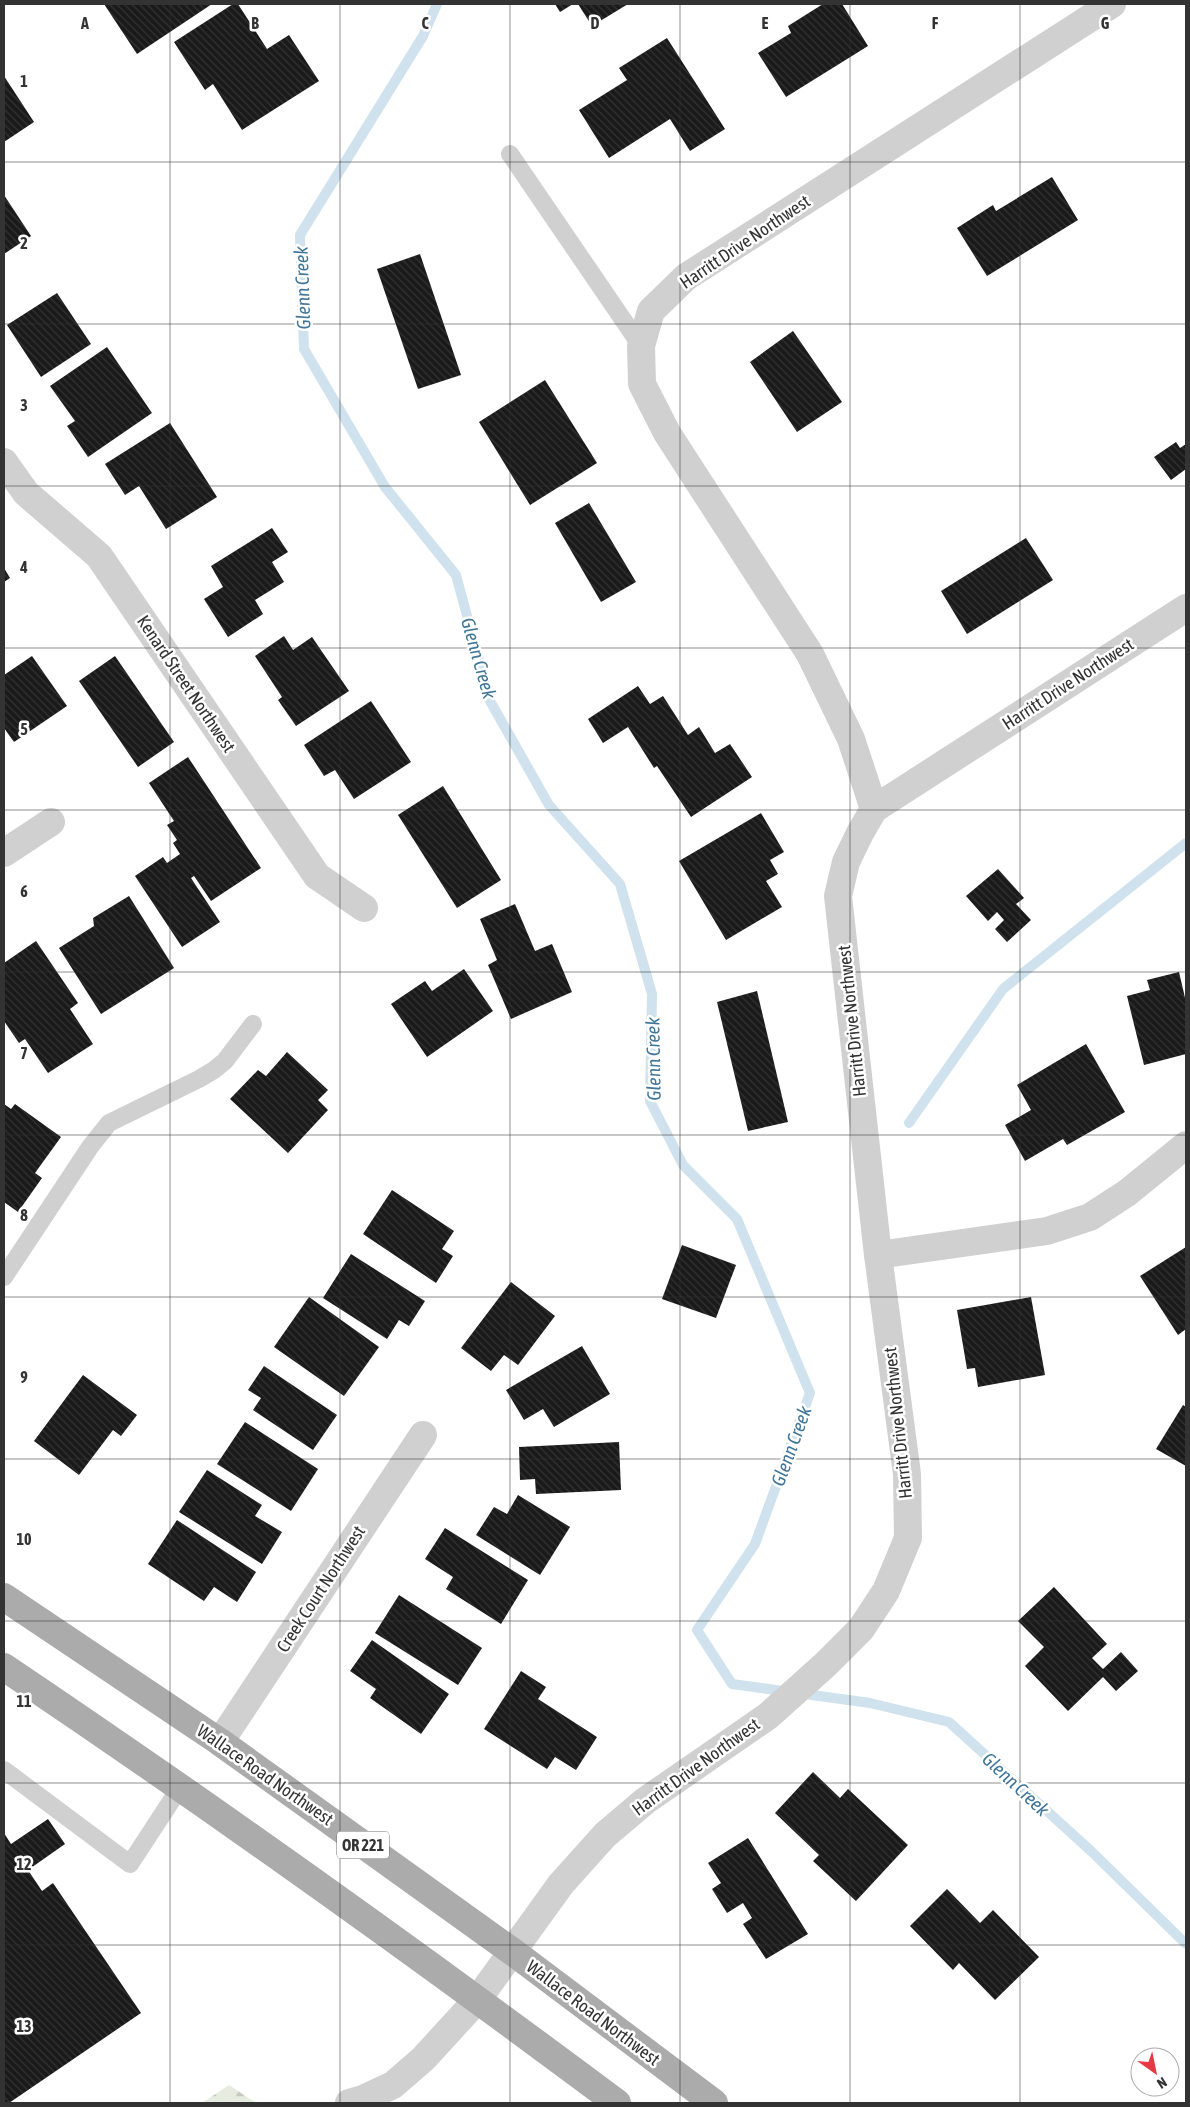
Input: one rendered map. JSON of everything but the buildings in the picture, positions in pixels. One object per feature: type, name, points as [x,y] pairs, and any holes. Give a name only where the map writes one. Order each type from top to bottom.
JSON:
[{"type":"main road","name":"Wallace Road Northwest","points":[[4,1597],[220,1742],[512,1952],[714,2103]]},
{"type":"main road","points":[[4,1667],[181,1786],[478,2000],[617,2103]]},
{"type":"street","name":"Harritt Drive Northwest","points":[[874,809],[851,739],[810,654],[667,433],[642,384],[641,346],[651,311],[686,277],[1112,4]]},
{"type":"street","name":"Kenard Street Northwest","points":[[4,462],[26,493],[99,556],[317,876],[364,908]]},
{"type":"street","name":"Harritt Drive Northwest","points":[[349,2103],[394,2085],[423,2059],[478,2000],[560,1884],[606,1835],[645,1801],[768,1716],[826,1664],[861,1629],[886,1591],[908,1538],[907,1474],[878,1254],[838,896],[846,862],[874,809],[1186,608]]},
{"type":"street","points":[[4,853],[51,822]]},
{"type":"street","points":[[878,1254],[1047,1231],[1090,1217],[1128,1193],[1186,1146]]},
{"type":"street","name":"Creek Court Northwest","points":[[220,1742],[423,1435]]},
{"type":"lane","points":[[510,154],[641,346]]},
{"type":"lane","points":[[4,1277],[90,1146],[109,1123],[199,1080],[214,1070],[225,1061],[253,1024]]},
{"type":"lane","points":[[4,1770],[130,1864],[181,1786]]},
{"type":"green space","points":[[229,2085],[256,2103],[202,2103]]},
{"type":"waterway","name":"Glenn Creek","points":[[437,4],[423,36],[300,235],[304,349],[385,487],[456,575],[490,701],[549,805],[620,884],[652,994],[650,1101],[683,1165],[737,1219],[810,1393],[755,1544],[697,1630],[732,1684],[870,1703],[949,1722],[1091,1851],[1186,1944]]},
{"type":"waterway","points":[[909,1123],[1003,989],[1186,843]]}]
